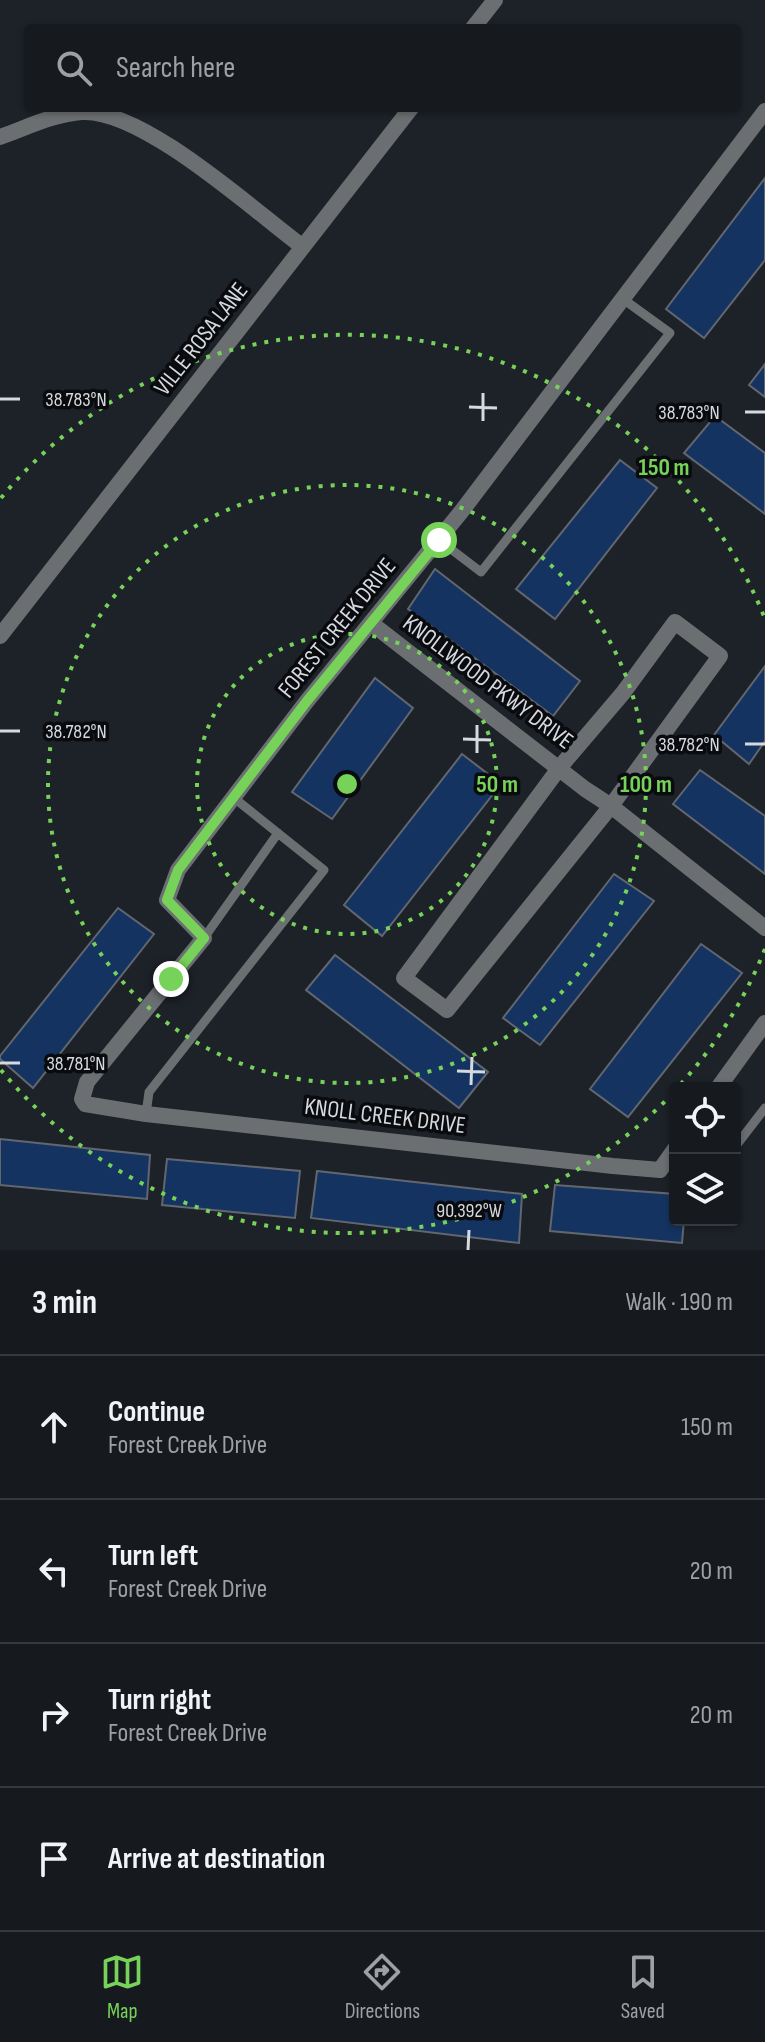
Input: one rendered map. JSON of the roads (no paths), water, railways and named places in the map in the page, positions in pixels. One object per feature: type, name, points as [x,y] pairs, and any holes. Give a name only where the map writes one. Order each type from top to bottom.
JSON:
[{"type":"street","points":[[476,24],[495,0]]},
{"type":"street","name":"FOREST CREEK DRIVE","points":[[204,938],[167,900],[178,870],[439,540],[765,111]]},
{"type":"street","points":[[0,137],[56,116],[84,112],[112,117],[142,128],[173,148],[303,247]]},
{"type":"street","name":"VILLE ROSA LANE","points":[[0,636],[408,112]]},
{"type":"street","points":[[675,622],[720,656],[611,806],[447,1010],[404,978],[560,767],[623,693],[675,622]]},
{"type":"street","name":"KNOLLWOOD PKWY DRIVE","points":[[371,623],[765,928]]},
{"type":"street","name":"KNOLL CREEK DRIVE","points":[[204,938],[87,1082],[82,1099],[85,1104],[375,1141],[668,1171]]},
{"type":"street","points":[[722,1082],[765,1023]]},
{"type":"lane","points":[[439,540],[481,572],[670,333],[623,299]]},
{"type":"lane","points":[[146,1114],[149,1092],[324,870],[234,798]]},
{"type":"lane","points":[[204,938],[278,833]]},
{"type":"lane","points":[[741,1139],[765,1108]]}]
